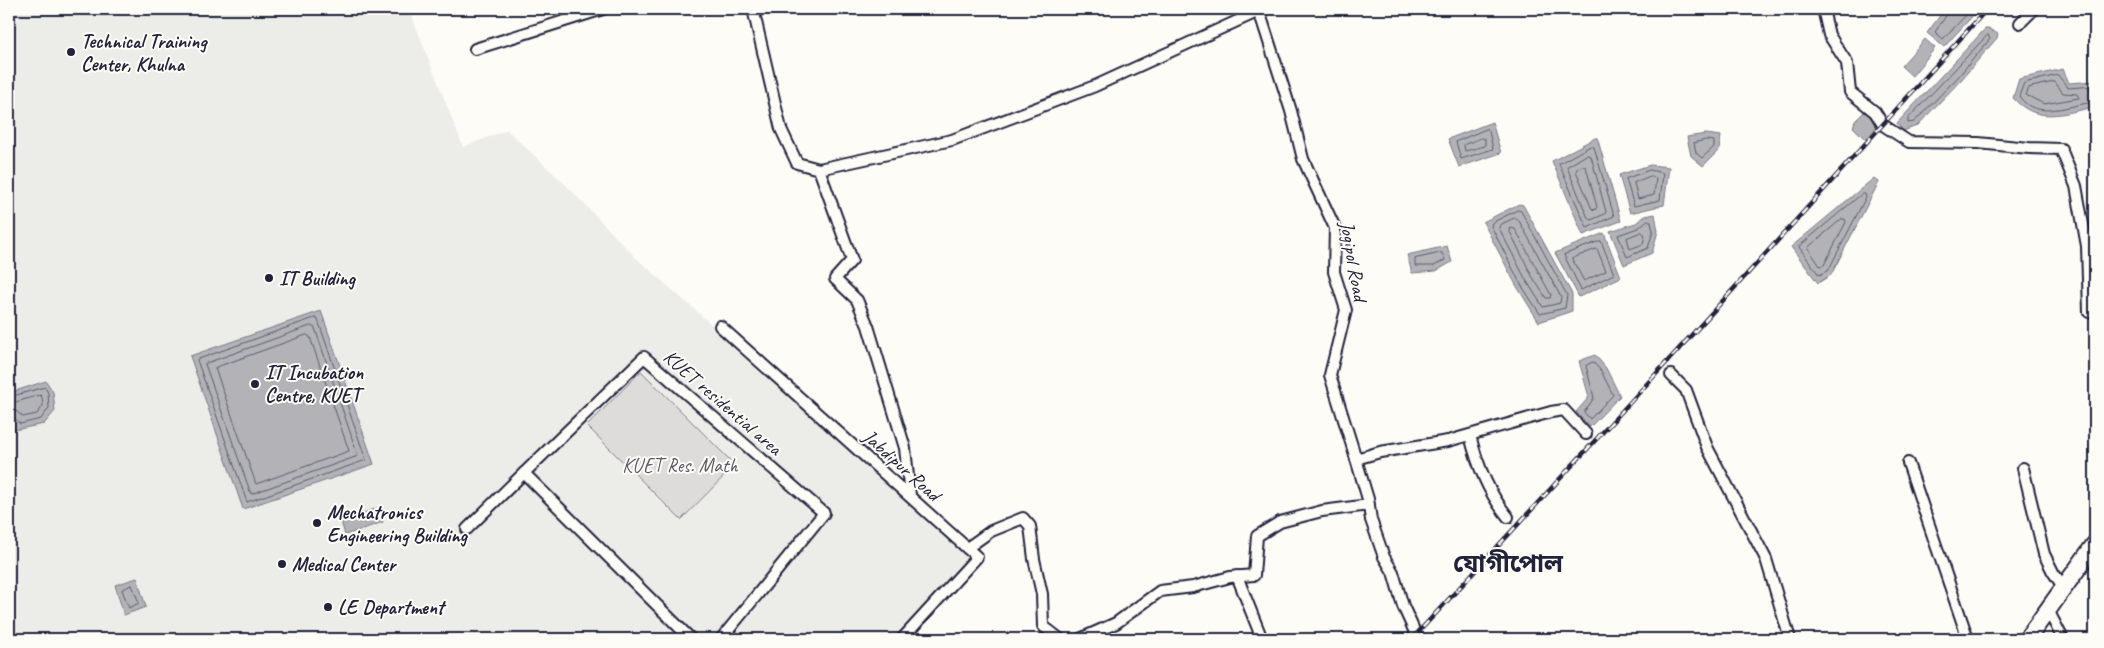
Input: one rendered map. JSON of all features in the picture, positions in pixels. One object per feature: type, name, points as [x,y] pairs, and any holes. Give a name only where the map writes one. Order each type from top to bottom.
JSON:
[{"type":"highway","points":[[2028,639],[2095,544]]},
{"type":"street","points":[[475,49],[603,9]]},
{"type":"street","points":[[753,9],[781,129],[797,163],[819,168],[952,140],[1095,86],[1257,10]]},
{"type":"street","points":[[1823,9],[1829,35],[1847,63],[1850,92],[1874,112],[1883,125],[1909,142],[1978,143],[2061,149],[2076,186],[2087,246],[2089,312],[2095,311]]},
{"type":"street","points":[[2020,23],[2034,9]]},
{"type":"street","name":"Jogipol Road","points":[[1257,10],[1262,20],[1291,111],[1303,159],[1334,228],[1334,272],[1346,310],[1330,375],[1384,557],[1393,572],[1403,606],[1417,637]]},
{"type":"street","points":[[819,168],[852,260],[835,280],[857,300],[868,326],[904,448],[910,495]]},
{"type":"street","name":"Jabdipur Road","points":[[720,326],[967,548]]},
{"type":"street","name":"KUET residential area","points":[[524,473],[644,357],[824,513],[721,639]]},
{"type":"street","points":[[1671,375],[1686,390],[1707,447],[1766,559],[1790,639]]},
{"type":"street","points":[[1356,459],[1380,452],[1448,441],[1564,410],[1586,434]]},
{"type":"street","points":[[1470,435],[1474,454],[1496,502],[1508,517]]},
{"type":"street","points":[[1908,463],[1968,639]]},
{"type":"street","points":[[2023,468],[2044,554],[2064,588]]},
{"type":"street","points":[[466,529],[524,473],[691,639]]},
{"type":"street","points":[[1080,639],[1116,623],[1160,591],[1193,587],[1237,576],[1254,575],[1257,536],[1280,522],[1322,511],[1369,505]]},
{"type":"street","points":[[905,638],[977,557],[967,548],[991,531],[1023,518],[1030,526],[1034,558],[1042,594],[1043,626],[1060,639]]},
{"type":"street","points":[[1237,576],[1262,639]]},
{"type":"street","points":[[2048,610],[2063,639]]},
{"type":"shaded area","points":[[9,9],[409,9],[463,147],[507,130],[566,185],[635,257],[974,556],[900,639],[9,639]]},
{"type":"green space","name":"KUET Res. Math","points":[[641,371],[735,465],[681,520],[587,426]]},
{"type":"water","points":[[1945,9],[1979,9],[1944,47],[1927,33]]},
{"type":"water","points":[[1985,29],[1998,34],[1997,38],[1961,80],[1917,126],[1903,131],[1897,123]]},
{"type":"water","points":[[1925,39],[1935,48],[1912,76],[1901,66]]},
{"type":"water","points":[[2063,69],[2069,83],[2095,81],[2095,107],[2062,114],[2041,114],[2032,112],[2013,98],[2019,79]]},
{"type":"water","points":[[1864,112],[1868,113],[1877,126],[1867,139],[1853,127],[1855,121]]},
{"type":"water","points":[[1492,122],[1501,153],[1459,167],[1448,139]]},
{"type":"water","points":[[1706,134],[1721,136],[1719,150],[1703,166],[1691,156],[1687,137]]},
{"type":"water","points":[[1597,137],[1621,221],[1583,235],[1552,161]]},
{"type":"water","points":[[1650,165],[1669,167],[1664,205],[1630,213],[1619,175]]},
{"type":"water","points":[[1874,178],[1879,182],[1831,275],[1818,283],[1791,247]]},
{"type":"water","points":[[1519,204],[1523,205],[1572,294],[1572,311],[1539,322],[1516,285],[1483,222]]},
{"type":"water","points":[[1655,214],[1658,231],[1652,253],[1624,265],[1610,231],[1636,223],[1645,216]]},
{"type":"water","points":[[1604,233],[1621,277],[1579,297],[1555,253]]},
{"type":"water","points":[[1447,246],[1452,262],[1436,271],[1412,273],[1407,255]]},
{"type":"water","points":[[321,311],[374,464],[243,509],[190,356]]},
{"type":"water","points":[[1595,355],[1606,368],[1620,396],[1590,427],[1576,412],[1589,397],[1579,361]]},
{"type":"water","points":[[46,381],[53,392],[55,411],[44,424],[14,430],[9,415],[9,393]]},
{"type":"water","points":[[378,508],[383,522],[345,535],[341,521]]},
{"type":"water","points":[[137,578],[146,607],[124,615],[115,585]]},
{"type":"railway","points":[[1412,639],[1701,325],[1987,9]]},
{"type":"place","name":"Technical Training Center, Khulna","points":[[71,52]]},
{"type":"place","name":"IT Building","points":[[269,278]]},
{"type":"place","name":"IT Incubation Centre, KUET","points":[[255,384]]},
{"type":"place","name":"Mechatronics Engineering Building","points":[[317,523]]},
{"type":"place","name":"Medical Center","points":[[282,564]]},
{"type":"place","name":"LE Department","points":[[328,607]]},
{"type":"district","name":"যোগীপোল","points":[[1508,563]]}]
